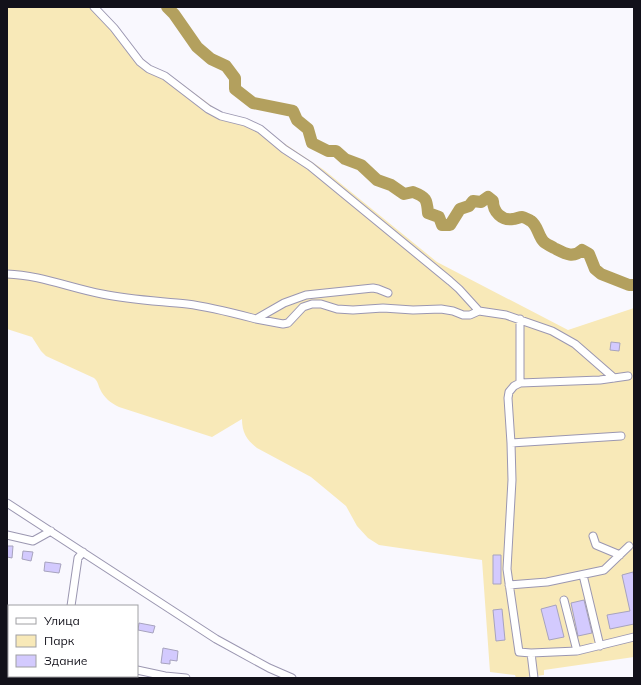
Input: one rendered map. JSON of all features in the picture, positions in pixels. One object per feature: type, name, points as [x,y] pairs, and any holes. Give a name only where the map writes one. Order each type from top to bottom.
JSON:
[{"type":"street","points":[[94,7],[114,28],[140,62],[148,69],[164,76],[208,109],[221,116],[245,122],[260,129],[284,149],[310,166],[450,281],[479,312]]},
{"type":"street","points":[[7,274],[16,274],[51,280],[102,294],[129,299],[214,308],[256,320],[283,324],[288,323],[303,307],[312,304],[321,304],[337,309],[353,310],[383,308],[413,310],[441,309],[453,311],[463,315],[470,315],[479,312],[506,315],[552,330],[575,344],[614,378]]},
{"type":"street","points":[[256,320],[284,303],[306,295],[373,288],[388,293]]},
{"type":"street","points":[[520,319],[520,383]]},
{"type":"street","points":[[628,376],[520,383],[514,386],[509,392],[508,398],[512,480],[507,564],[519,652],[531,653],[577,651],[634,637]]},
{"type":"street","points":[[511,443],[621,436]]},
{"type":"street","points":[[7,502],[216,639],[269,668],[292,678]]},
{"type":"street","points":[[7,535],[33,541],[51,531]]},
{"type":"street","points":[[593,536],[596,545],[620,555]]},
{"type":"street","points":[[509,585],[547,582],[604,570],[629,546]]},
{"type":"street","points":[[71,605],[78,558],[83,552]]},
{"type":"street","points":[[583,575],[600,646]]},
{"type":"street","points":[[564,600],[577,651]]},
{"type":"street","points":[[531,653],[534,678]]},
{"type":"street","points":[[138,670],[165,676],[186,678]]},
{"type":"green space","points":[[7,7],[99,7],[148,65],[170,75],[220,112],[248,119],[324,170],[437,262],[568,330],[634,308],[634,657],[544,670],[544,675],[516,678],[515,675],[490,672],[482,560],[379,545],[368,538],[357,526],[346,506],[311,477],[253,445],[244,432],[242,419],[212,437],[119,407],[106,398],[94,378],[46,356],[32,337],[7,329]]},
{"type":"building","points":[[611,342],[620,343],[619,351],[610,350]]},
{"type":"building","points":[[7,546],[13,546],[12,558],[7,557]]},
{"type":"building","points":[[23,551],[33,552],[31,561],[22,559]]},
{"type":"building","points":[[493,555],[501,555],[501,584],[493,584]]},
{"type":"building","points":[[45,562],[61,564],[59,573],[44,571]]},
{"type":"building","points":[[633,572],[634,624],[610,629],[607,615],[630,611],[622,575]]},
{"type":"building","points":[[584,600],[592,633],[578,636],[571,603]]},
{"type":"building","points":[[556,605],[564,637],[549,640],[541,609]]},
{"type":"building","points":[[502,609],[505,640],[496,641],[493,610]]},
{"type":"building","points":[[139,623],[155,626],[153,633],[138,630]]},
{"type":"building","points":[[163,648],[178,651],[177,661],[170,660],[170,664],[161,663]]},
{"type":"waterway","points":[[167,7],[174,14],[197,47],[211,59],[226,66],[235,78],[235,89],[253,103],[293,111],[297,120],[308,129],[312,143],[328,151],[336,151],[345,159],[361,165],[377,180],[391,185],[404,194],[413,192],[421,195],[425,199],[428,213],[439,217],[442,225],[450,225],[460,209],[469,206],[473,201],[481,202],[488,197],[493,201],[496,212],[505,219],[522,217],[531,221],[537,228],[542,240],[546,244],[561,252],[572,255],[579,253],[582,250],[589,254],[595,269],[601,274],[629,285],[634,285]]}]
